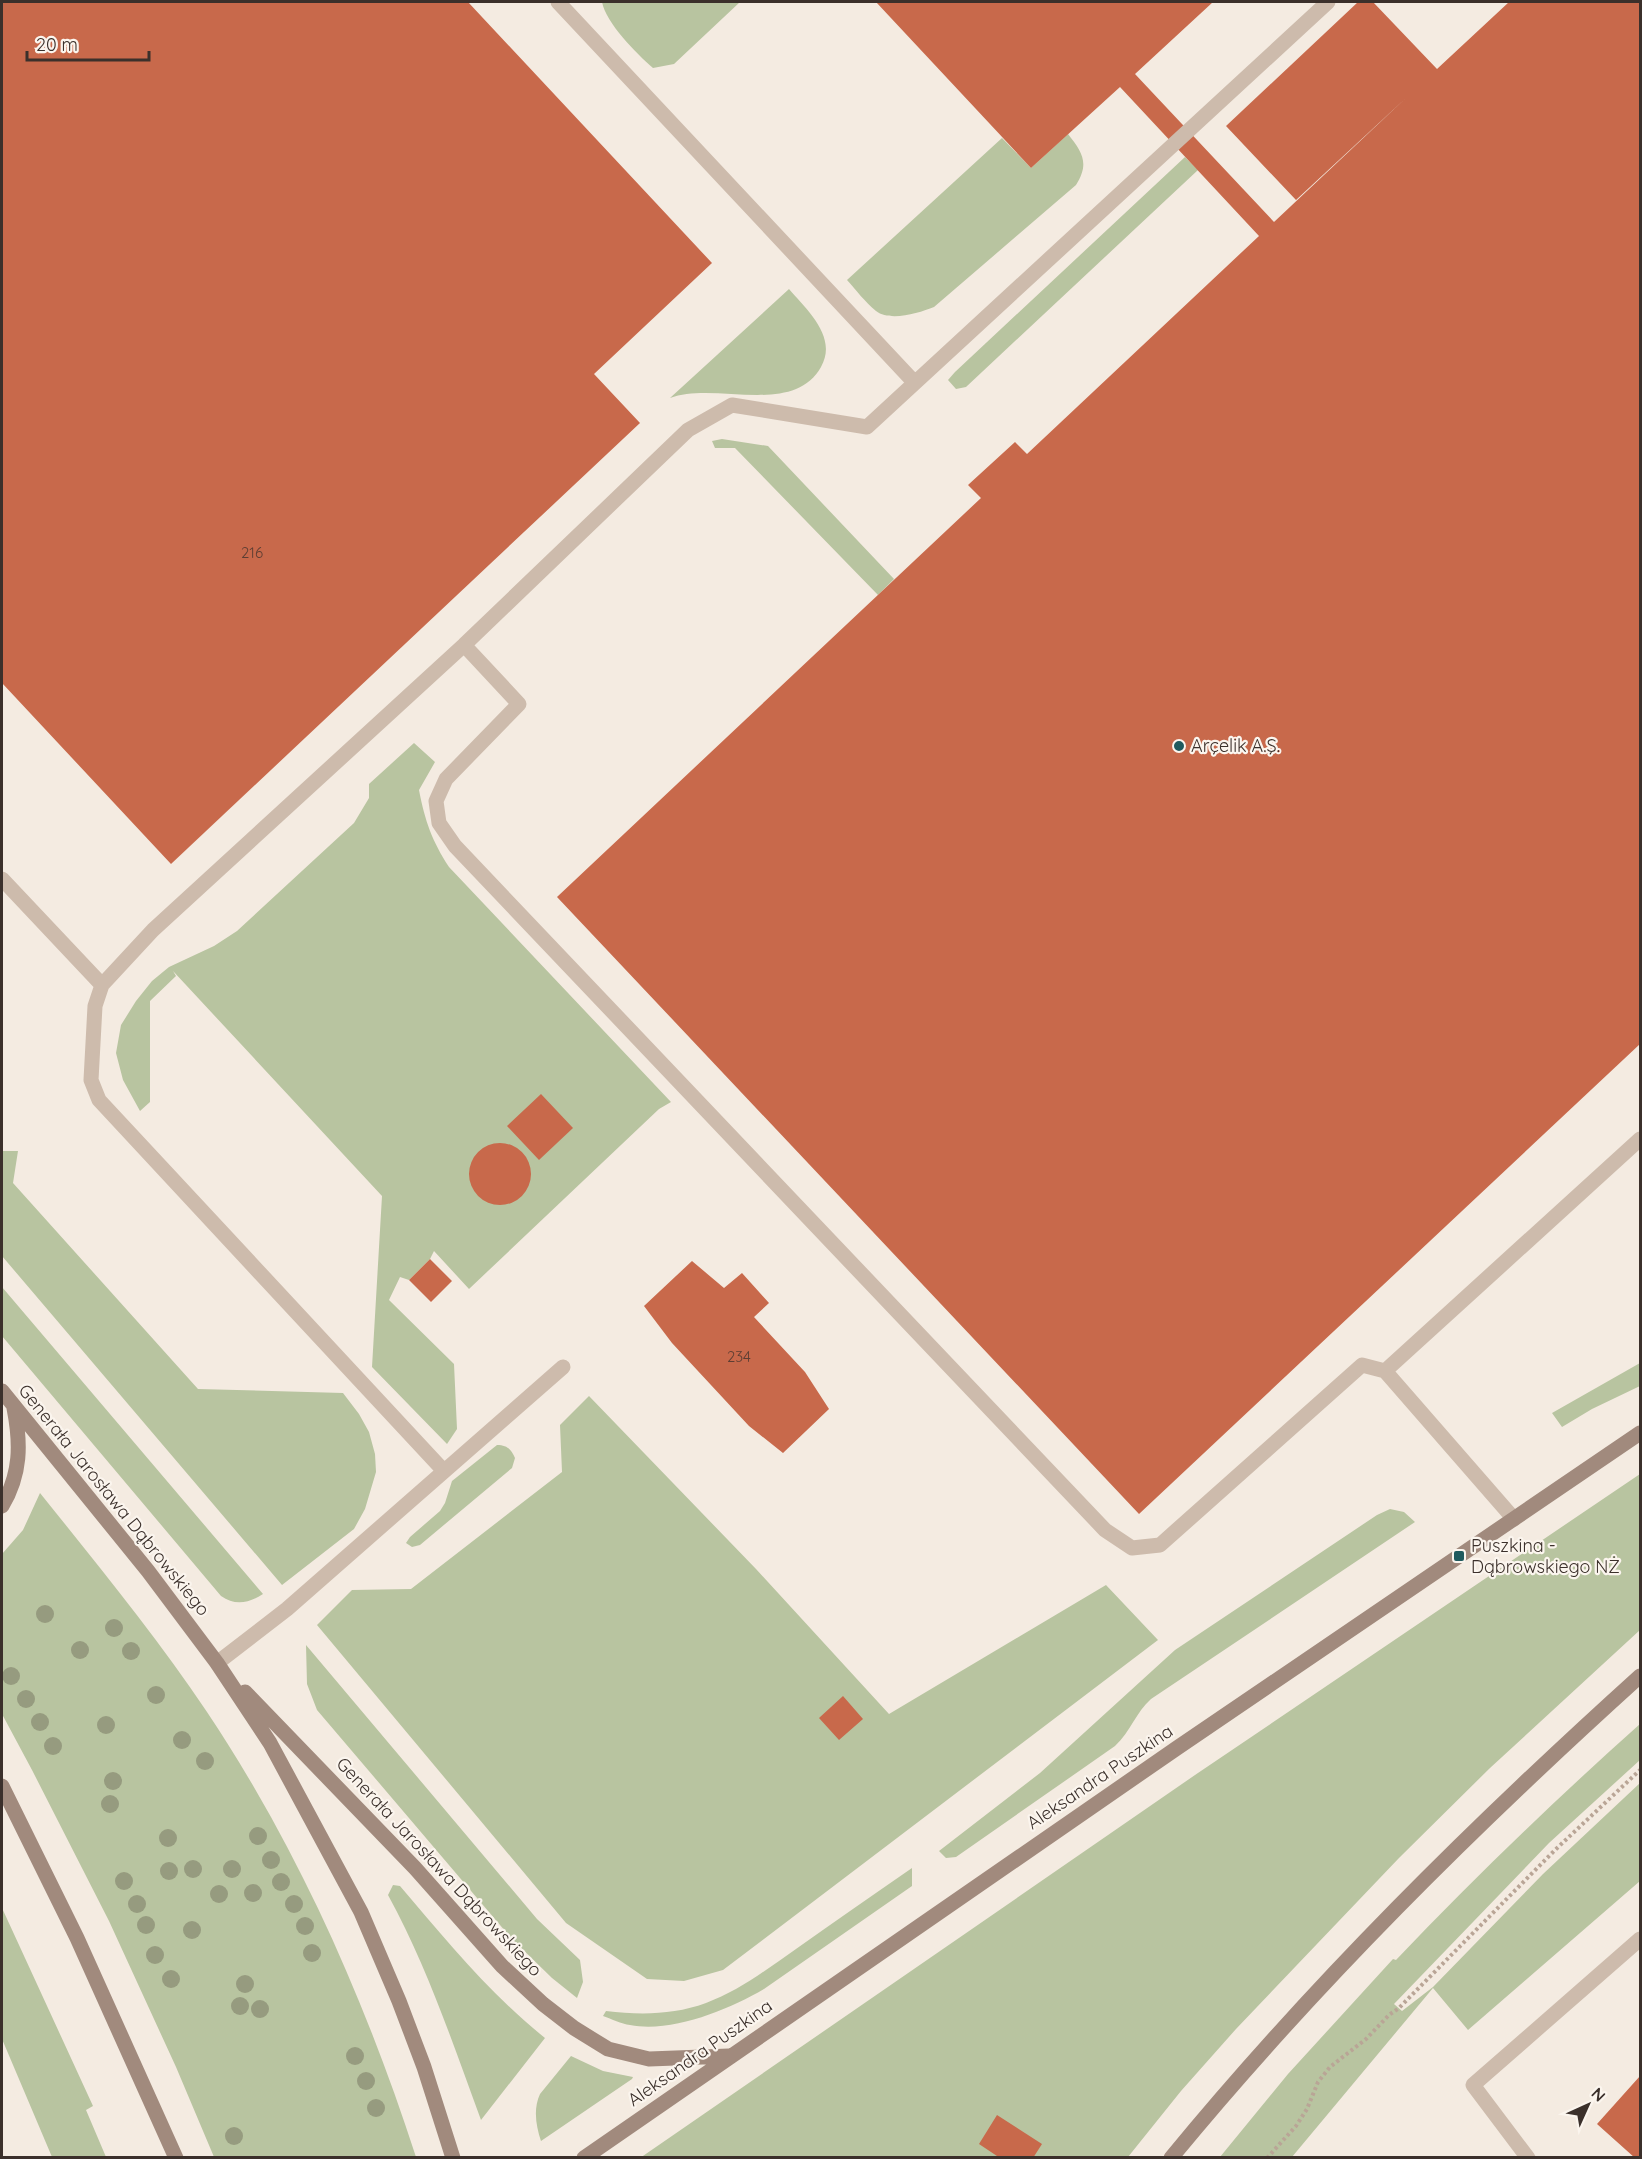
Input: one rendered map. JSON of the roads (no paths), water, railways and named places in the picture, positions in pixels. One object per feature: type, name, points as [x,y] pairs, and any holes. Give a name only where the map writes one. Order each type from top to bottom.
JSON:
[{"type":"main road","name":"Generała Jarosława Dąbrowskiego","points":[[2,1391],[148,1570],[217,1663],[270,1743],[361,1912],[407,2023],[453,2157]]},
{"type":"main road","points":[[2,1506],[12,1486],[19,1463],[19,1436],[14,1405]]},
{"type":"main road","name":"Aleksandra Puszkina","points":[[584,2157],[1641,1433]]},
{"type":"main road","name":"Generała Jarosława Dąbrowskiego","points":[[217,1663],[415,1868],[502,1966],[561,2018],[608,2049],[648,2059],[729,2056]]},
{"type":"main road","points":[[1171,2157],[1270,2044],[1423,1880],[1537,1769],[1641,1676]]},
{"type":"main road","points":[[2,1786],[77,1938],[176,2157]]},
{"type":"lane","points":[[558,2],[914,382]]},
{"type":"lane","points":[[443,1470],[99,1100],[91,1080],[95,1006],[102,985],[153,930],[464,645],[688,430],[732,405],[867,427],[1328,2]]},
{"type":"lane","points":[[464,645],[519,704],[446,779],[436,801],[439,823],[455,846],[1106,1530],[1132,1548],[1160,1545],[1362,1365],[1385,1371],[1514,1519]]},
{"type":"lane","points":[[2,879],[102,985]]},
{"type":"lane","points":[[1385,1371],[1641,1138]]},
{"type":"lane","points":[[217,1663],[287,1609],[563,1367]]},
{"type":"lane","points":[[1528,2157],[1473,2085],[1641,1939]]},
{"type":"place","name":"Arçelik A.Ş.","points":[[1179,746]]},
{"type":"place","name":"Puszkina - Dąbrowskiego NŻ","points":[[1459,1556]]}]
